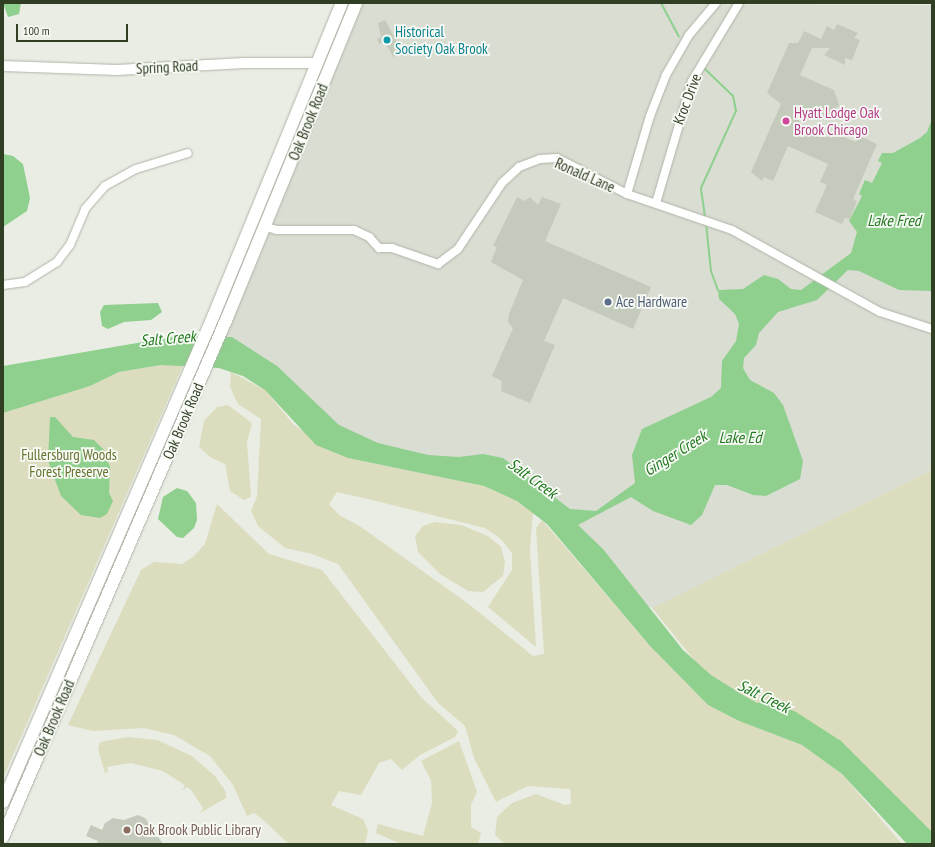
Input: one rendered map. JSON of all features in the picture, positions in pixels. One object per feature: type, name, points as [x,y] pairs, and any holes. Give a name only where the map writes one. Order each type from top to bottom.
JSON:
[{"type":"main road","name":"Oak Brook Road","points":[[3,802],[213,317],[342,3]]},
{"type":"main road","name":"Oak Brook Road","points":[[3,836],[201,380],[266,226],[356,3]]},
{"type":"street","name":"Kroc Drive","points":[[627,194],[650,116],[666,75],[689,35],[716,3]]},
{"type":"street","name":"Kroc Drive","points":[[656,203],[692,81],[739,3]]},
{"type":"street","name":"Spring Road","points":[[3,66],[117,70],[244,63],[318,63],[330,66]]},
{"type":"street","points":[[3,285],[25,282],[57,262],[70,245],[85,209],[105,186],[136,169],[188,153]]},
{"type":"street","name":"Ronald Lane","points":[[266,226],[277,230],[354,230],[369,237],[379,248],[392,248],[438,264],[458,249],[502,183],[519,167],[540,159],[557,158],[627,194],[711,221],[813,274],[880,312],[932,329]]},
{"type":"shaded area","points":[[361,3],[932,5],[932,470],[652,608],[641,603],[563,515],[330,426],[221,344]]},
{"type":"green space","name":"Fullersburg Woods Forest Preserve","points":[[161,365],[183,365],[3,778],[3,413],[90,386],[119,372]]},
{"type":"green space","points":[[231,372],[265,390],[294,425],[348,458],[484,486],[517,501],[533,513],[530,549],[536,647],[488,607],[512,570],[512,553],[501,539],[485,528],[337,492],[329,504],[339,515],[361,527],[470,605],[533,656],[544,654],[536,528],[542,520],[650,646],[708,705],[739,721],[802,745],[842,774],[902,844],[505,844],[495,835],[497,817],[512,803],[536,794],[565,805],[571,804],[570,789],[528,786],[496,802],[474,758],[465,726],[438,703],[338,564],[312,554],[285,548],[258,526],[251,511],[257,496],[261,419],[238,404],[230,387]]},
{"type":"green space","points":[[228,405],[252,423],[247,442],[251,497],[244,500],[230,491],[225,464],[210,457],[199,447],[204,421],[217,407]]},
{"type":"green space","points":[[932,470],[932,839],[751,703],[708,677],[652,608]]},
{"type":"green space","points":[[217,504],[269,554],[322,570],[421,697],[458,731],[455,737],[420,755],[402,770],[391,759],[379,763],[361,795],[339,791],[331,805],[363,819],[368,831],[365,844],[289,844],[254,813],[247,816],[233,785],[210,756],[174,735],[144,728],[93,731],[68,725],[141,570],[154,562],[182,564],[193,557],[205,544]]},
{"type":"green space","points":[[435,522],[461,525],[488,536],[501,547],[505,562],[503,576],[483,592],[468,591],[440,574],[418,552],[415,536],[423,526]]},
{"type":"green space","points":[[128,737],[157,740],[192,756],[215,776],[226,792],[226,798],[200,813],[203,808],[191,790],[187,787],[182,791],[185,785],[163,771],[131,763],[107,767],[108,772],[105,773],[98,749],[100,742]]},
{"type":"green space","points":[[459,741],[477,792],[471,805],[471,827],[481,833],[478,844],[401,844],[376,833],[378,824],[423,836],[432,803],[431,780],[421,761]]},
{"type":"water","points":[[3,3],[21,3],[19,14],[8,17]]},
{"type":"water","points":[[932,119],[932,291],[899,290],[859,271],[848,270],[817,300],[778,312],[759,333],[756,345],[744,358],[743,368],[750,380],[774,393],[783,405],[803,461],[800,479],[766,496],[753,495],[727,485],[715,485],[702,515],[691,525],[653,511],[631,497],[578,525],[603,549],[683,650],[711,675],[741,694],[757,703],[769,701],[796,712],[841,741],[932,832],[932,844],[907,844],[842,774],[802,745],[739,721],[708,705],[650,646],[547,524],[517,501],[484,486],[348,458],[316,445],[265,390],[243,376],[219,368],[161,365],[119,372],[90,386],[3,413],[3,366],[172,337],[232,337],[277,366],[339,425],[378,443],[428,455],[459,457],[483,454],[503,458],[570,509],[596,511],[635,483],[632,455],[642,429],[711,397],[721,388],[722,361],[736,341],[739,324],[735,314],[719,299],[718,290],[743,289],[764,275],[778,279],[791,289],[801,290],[851,253],[857,232],[849,221],[862,196],[859,194],[865,180],[872,183],[882,163],[878,161],[882,153],[893,153],[920,138],[927,132]]},
{"type":"water","points":[[3,154],[13,156],[23,164],[30,198],[27,211],[3,227]]},
{"type":"water","points":[[158,303],[162,312],[151,320],[124,322],[108,329],[102,326],[100,312],[104,305]]},
{"type":"water","points":[[50,417],[55,417],[73,437],[94,440],[104,450],[110,467],[109,493],[113,501],[107,514],[100,518],[81,515],[61,496],[48,461]]},
{"type":"water","points":[[177,488],[187,491],[196,503],[197,520],[194,528],[183,538],[177,537],[158,519],[163,497]]},
{"type":"building","name":"Historical Society Oak Brook","points":[[385,20],[398,44],[395,46],[399,54],[393,57],[383,42],[379,44],[377,39],[381,37],[378,23]]},
{"type":"building","name":"Hyatt Lodge Oak Brook Chicago","points":[[837,24],[858,33],[854,38],[860,40],[852,60],[845,58],[845,65],[824,55],[830,48],[812,48],[800,75],[834,90],[839,105],[827,117],[804,110],[798,124],[831,138],[837,134],[856,142],[859,136],[877,144],[853,199],[857,201],[850,219],[845,218],[842,224],[815,212],[827,185],[820,182],[828,164],[788,146],[773,181],[764,177],[762,181],[751,172],[781,104],[767,93],[789,43],[798,43],[804,31],[821,39],[827,26],[834,30]]},
{"type":"building","name":"Ace Hardware","points":[[517,197],[525,201],[530,197],[538,205],[542,197],[561,204],[545,241],[651,287],[633,329],[563,298],[544,341],[555,345],[530,403],[501,391],[502,381],[492,376],[513,328],[508,322],[509,314],[523,280],[491,262],[497,247],[493,246]]},
{"type":"building","name":"Oak Brook Public Library","points":[[138,815],[145,818],[163,844],[96,844],[98,841],[86,836],[91,825],[102,830],[105,823],[113,818],[124,820]]},
{"type":"waterway","points":[[661,3],[679,37]]},
{"type":"waterway","points":[[705,69],[733,96],[736,111],[701,188],[705,217]]},
{"type":"waterway","points":[[706,223],[711,271],[718,290]]},
{"type":"place","name":"Historical Society Oak Brook","points":[[387,40]]},
{"type":"place","name":"Hyatt Lodge Oak Brook Chicago","points":[[786,121]]},
{"type":"place","name":"Ace Hardware","points":[[608,302]]},
{"type":"place","name":"Oak Brook Public Library","points":[[127,830]]},
{"type":"water label","name":"Lake Fred","points":[[894,220]]},
{"type":"water label","name":"Salt Creek","points":[[168,338]]},
{"type":"water label","name":"Lake Ed","points":[[740,437]]},
{"type":"water label","name":"Ginger Creek","points":[[675,453]]},
{"type":"water label","name":"Salt Creek","points":[[533,478]]},
{"type":"water label","name":"Salt Creek","points":[[764,696]]}]
